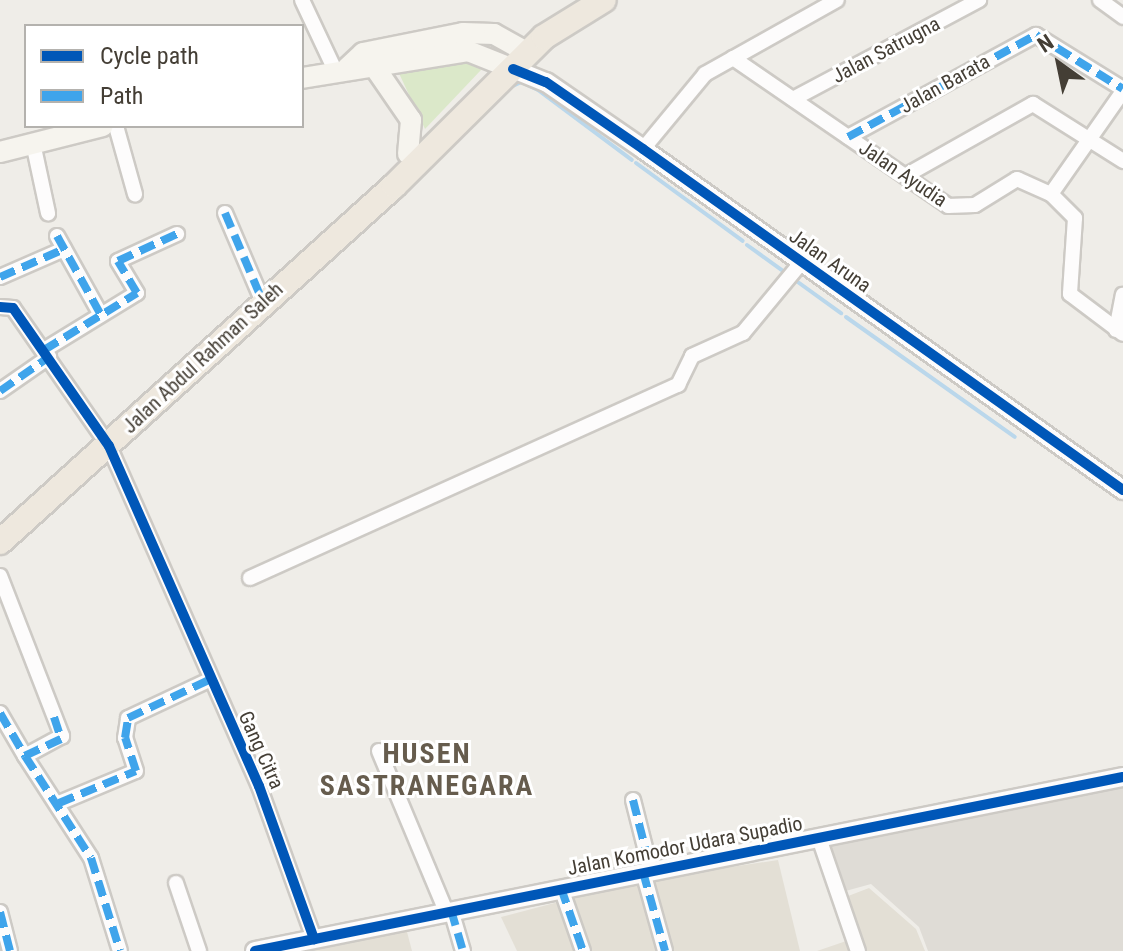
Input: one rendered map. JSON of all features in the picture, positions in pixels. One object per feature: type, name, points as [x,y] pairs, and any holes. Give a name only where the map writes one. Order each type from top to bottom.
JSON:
[{"type":"highway","points":[[516,57],[573,0]]},
{"type":"highway","points":[[516,57],[604,0]]},
{"type":"highway","name":"Jalan Abdul Rahman Saleh","points":[[0,542],[109,446],[263,302],[368,203],[408,154],[516,57]]},
{"type":"highway","name":"Jalan Abdul Rahman Saleh","points":[[368,203],[394,186],[516,57]]},
{"type":"main road","points":[[341,69],[363,53],[463,33],[516,57]]},
{"type":"main road","points":[[304,78],[341,69],[376,69],[468,51],[516,57]]},
{"type":"main road","points":[[376,69],[411,120],[408,154]]},
{"type":"main road","points":[[0,152],[69,130]]},
{"type":"street","points":[[302,0],[341,69]]},
{"type":"street","points":[[643,149],[694,84],[733,58],[837,0]]},
{"type":"street","name":"Jalan Satrugna","points":[[793,99],[979,0]]},
{"type":"street","points":[[1100,0],[1123,17]]},
{"type":"street","name":"Jalan Barata","points":[[848,137],[1036,35],[1123,90]]},
{"type":"street","name":"Jalan Aruna","points":[[516,57],[797,266],[1123,490]]},
{"type":"street","name":"Jalan Ayudia","points":[[733,58],[958,210],[1017,179],[1051,194]]},
{"type":"street","points":[[1120,332],[1070,294],[1075,218],[1051,194],[1123,90]]},
{"type":"street","points":[[905,176],[1033,104],[1091,137],[1123,161]]},
{"type":"street","points":[[117,128],[135,194]]},
{"type":"street","points":[[33,143],[48,213]]},
{"type":"street","points":[[225,213],[263,302]]},
{"type":"street","points":[[0,391],[47,353],[137,293],[118,261],[177,234]]},
{"type":"street","points":[[0,277],[61,242],[101,315]]},
{"type":"street","points":[[250,578],[678,385],[692,356],[743,333],[797,266]]},
{"type":"street","name":"Gang Citra","points":[[0,285],[4,305],[47,353],[109,446],[165,581],[259,786],[314,939]]},
{"type":"street","points":[[1120,332],[1123,295]]},
{"type":"street","points":[[0,576],[62,736],[25,756]]},
{"type":"street","points":[[59,803],[136,771],[125,738],[128,718],[209,680]]},
{"type":"street","points":[[0,713],[25,756],[59,803],[98,874],[120,951]]},
{"type":"street","points":[[379,751],[463,951]]},
{"type":"street","name":"Jalan Komodor Udara Supadio","points":[[255,951],[1123,777]]},
{"type":"street","points":[[633,800],[665,951]]},
{"type":"street","points":[[819,838],[858,951]]},
{"type":"street","points":[[176,883],[199,951]]},
{"type":"street","points":[[561,888],[583,951]]},
{"type":"street","points":[[0,912],[10,951]]},
{"type":"shaded area","points":[[1123,784],[1123,951],[928,951],[919,927],[871,884],[842,892],[826,842]]},
{"type":"shaded area","points":[[778,860],[800,951],[517,951],[501,917],[638,881]]},
{"type":"shaded area","points":[[869,888],[916,929],[925,951],[817,951],[855,938],[843,898]]},
{"type":"shaded area","points":[[406,928],[412,951],[299,951]]},
{"type":"green space","points":[[469,54],[481,70],[425,129],[397,69]]},
{"type":"waterway","points":[[506,89],[521,82],[538,90],[632,160]]},
{"type":"waterway","points":[[636,163],[743,241]]},
{"type":"waterway","points":[[747,245],[787,274]]},
{"type":"waterway","points":[[302,284],[335,256]]},
{"type":"waterway","points":[[795,280],[841,313]]},
{"type":"waterway","points":[[272,313],[287,298]]},
{"type":"waterway","points":[[243,339],[271,314]]},
{"type":"waterway","points":[[846,317],[1015,437]]},
{"type":"waterway","points":[[206,372],[242,340]]},
{"type":"marked path","points":[[848,137],[1036,35],[1123,89]]},
{"type":"marked path","points":[[225,213],[263,302]]},
{"type":"marked path","points":[[44,350],[137,293],[118,261],[177,234]]},
{"type":"marked path","points":[[57,236],[101,315]]},
{"type":"marked path","points":[[0,277],[64,249]]},
{"type":"marked path","points":[[0,391],[49,357]]},
{"type":"marked path","points":[[59,803],[136,771],[125,738],[128,718],[209,680]]},
{"type":"marked path","points":[[0,713],[25,756]]},
{"type":"marked path","points":[[54,717],[61,739],[25,756],[91,858],[120,951]]},
{"type":"marked path","points":[[633,800],[651,871]]},
{"type":"marked path","points":[[643,872],[665,951]]},
{"type":"marked path","points":[[561,888],[583,951]]},
{"type":"marked path","points":[[451,910],[463,951]]},
{"type":"marked path","points":[[0,912],[10,951]]},
{"type":"cycle path","points":[[513,69],[546,82],[1123,490]]},
{"type":"cycle path","points":[[0,307],[13,308],[109,446],[259,786],[314,939]]},
{"type":"cycle path","points":[[255,951],[1123,777]]},
{"type":"district","name":"HUSEN SASTRANEGARA","points":[[427,770]]}]
